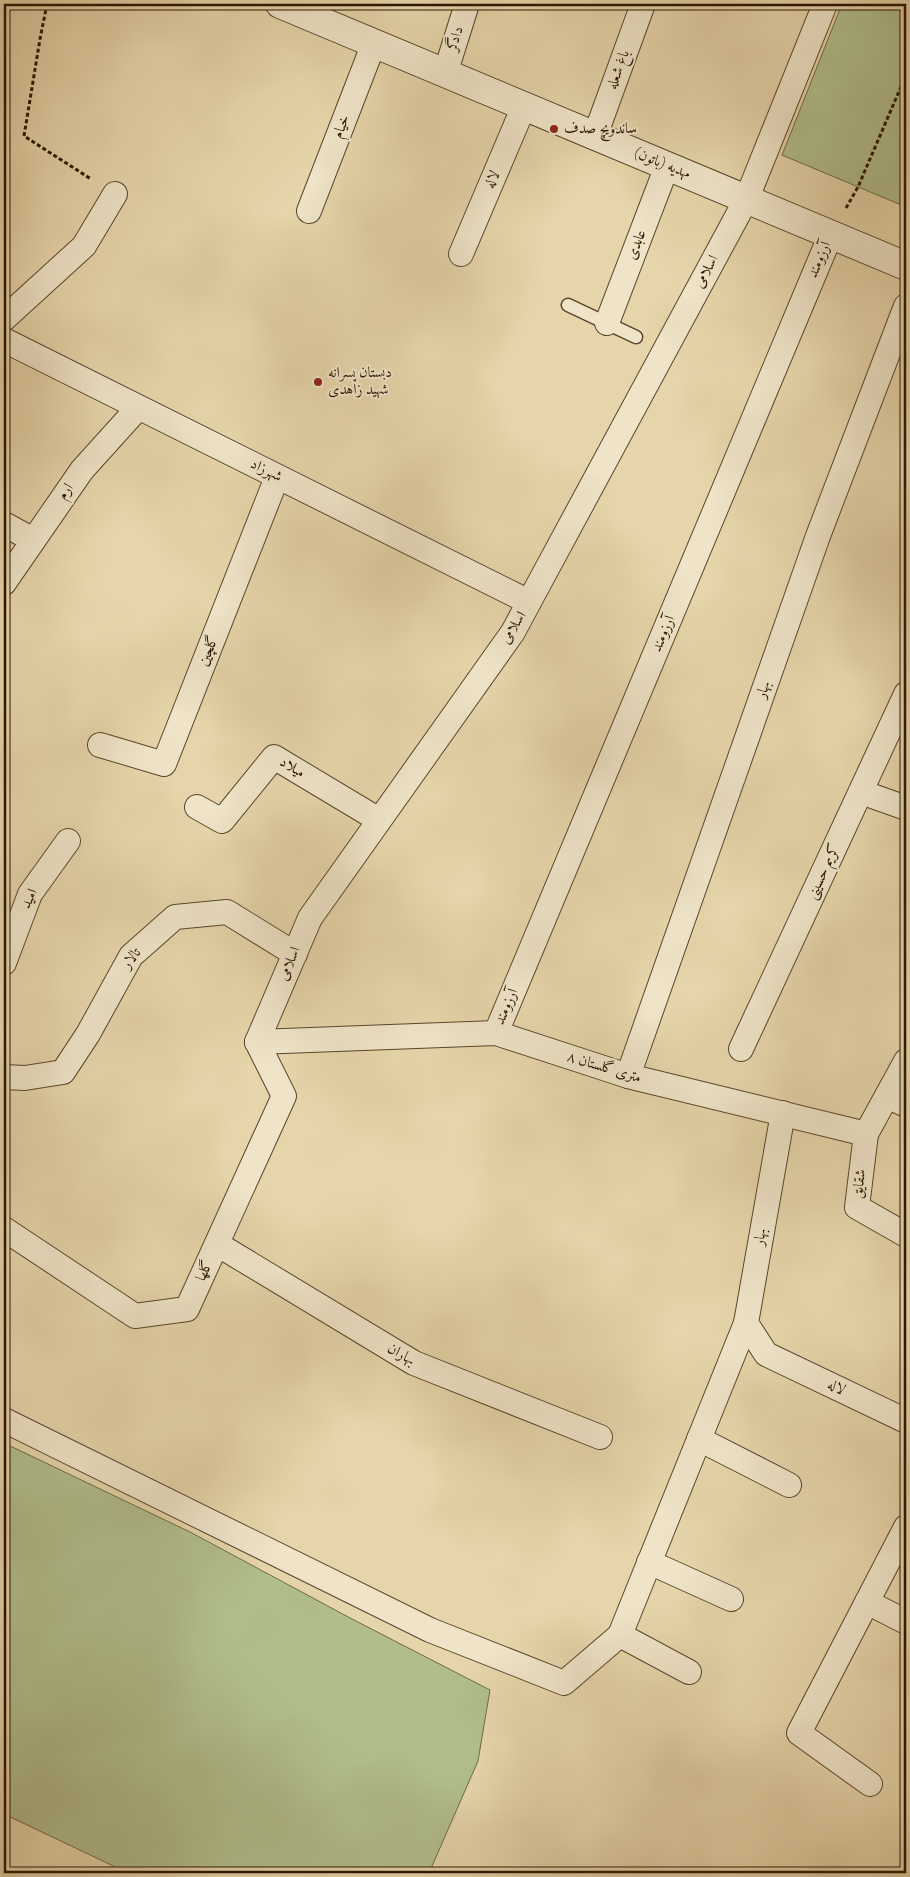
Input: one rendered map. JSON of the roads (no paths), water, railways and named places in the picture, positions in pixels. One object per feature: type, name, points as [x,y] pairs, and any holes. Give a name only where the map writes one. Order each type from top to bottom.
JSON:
[{"type":"street","name":"دادگر","points":[[445,74],[467,4]]},
{"type":"street","name":"باغ شعله","points":[[595,136],[643,4]]},
{"type":"street","name":"اسلامی","points":[[257,1042],[310,918],[513,632],[748,198],[825,4]]},
{"type":"street","name":"مهدیه (باتون)","points":[[292,6],[374,44],[748,198],[906,266]]},
{"type":"street","name":"خیام","points":[[309,211],[374,44]]},
{"type":"street","name":"لاله","points":[[461,254],[524,106]]},
{"type":"street","name":"عابدی","points":[[607,323],[667,166]]},
{"type":"street","points":[[4,319],[84,246],[115,194]]},
{"type":"street","name":"آرزومند","points":[[496,1034],[831,234]]},
{"type":"street","name":"بهار","points":[[628,1076],[815,545],[906,306]]},
{"type":"street","name":"شهرزاد","points":[[4,340],[529,602]]},
{"type":"street","name":"ارم","points":[[4,583],[82,470],[138,408]]},
{"type":"street","name":"گلچین","points":[[100,745],[164,764],[278,477]]},
{"type":"street","points":[[4,524],[33,540]]},
{"type":"street","name":"کریم حسینی","points":[[741,1049],[906,694]]},
{"type":"street","name":"میلاد","points":[[197,807],[222,821],[274,757],[379,820]]},
{"type":"street","points":[[861,792],[906,808]]},
{"type":"street","name":"امید","points":[[4,963],[30,894],[68,841]]},
{"type":"street","name":"تالار","points":[[4,1077],[25,1078],[63,1072],[88,1034],[131,956],[175,916],[227,912],[295,954]]},
{"type":"street","name":"۸ متری گلستان","points":[[257,1042],[496,1034],[628,1076],[866,1134]]},
{"type":"street","name":"گلها","points":[[4,1229],[135,1316],[187,1309],[284,1096],[257,1042]]},
{"type":"street","points":[[866,1134],[897,1100],[906,1061]]},
{"type":"street","name":"بهار","points":[[620,1635],[746,1324],[784,1113]]},
{"type":"street","name":"شقایق","points":[[866,1134],[856,1207],[906,1234]]},
{"type":"street","name":"بهاران","points":[[217,1244],[414,1363],[600,1437]]},
{"type":"street","name":"لاله","points":[[746,1324],[766,1354],[906,1421]]},
{"type":"street","points":[[4,1420],[430,1630],[564,1683],[620,1635],[689,1672]]},
{"type":"street","points":[[699,1439],[789,1485]]},
{"type":"street","points":[[870,1784],[799,1733],[906,1527]]},
{"type":"street","points":[[649,1562],[731,1599]]},
{"type":"street","points":[[867,1602],[906,1622]]},
{"type":"lane","points":[[568,304],[636,337]]},
{"type":"place","name":"ساندویچ صدف","points":[[554,129]]},
{"type":"place","name":"دبستان پسرانه شهید زاهدی","points":[[318,382]]}]
